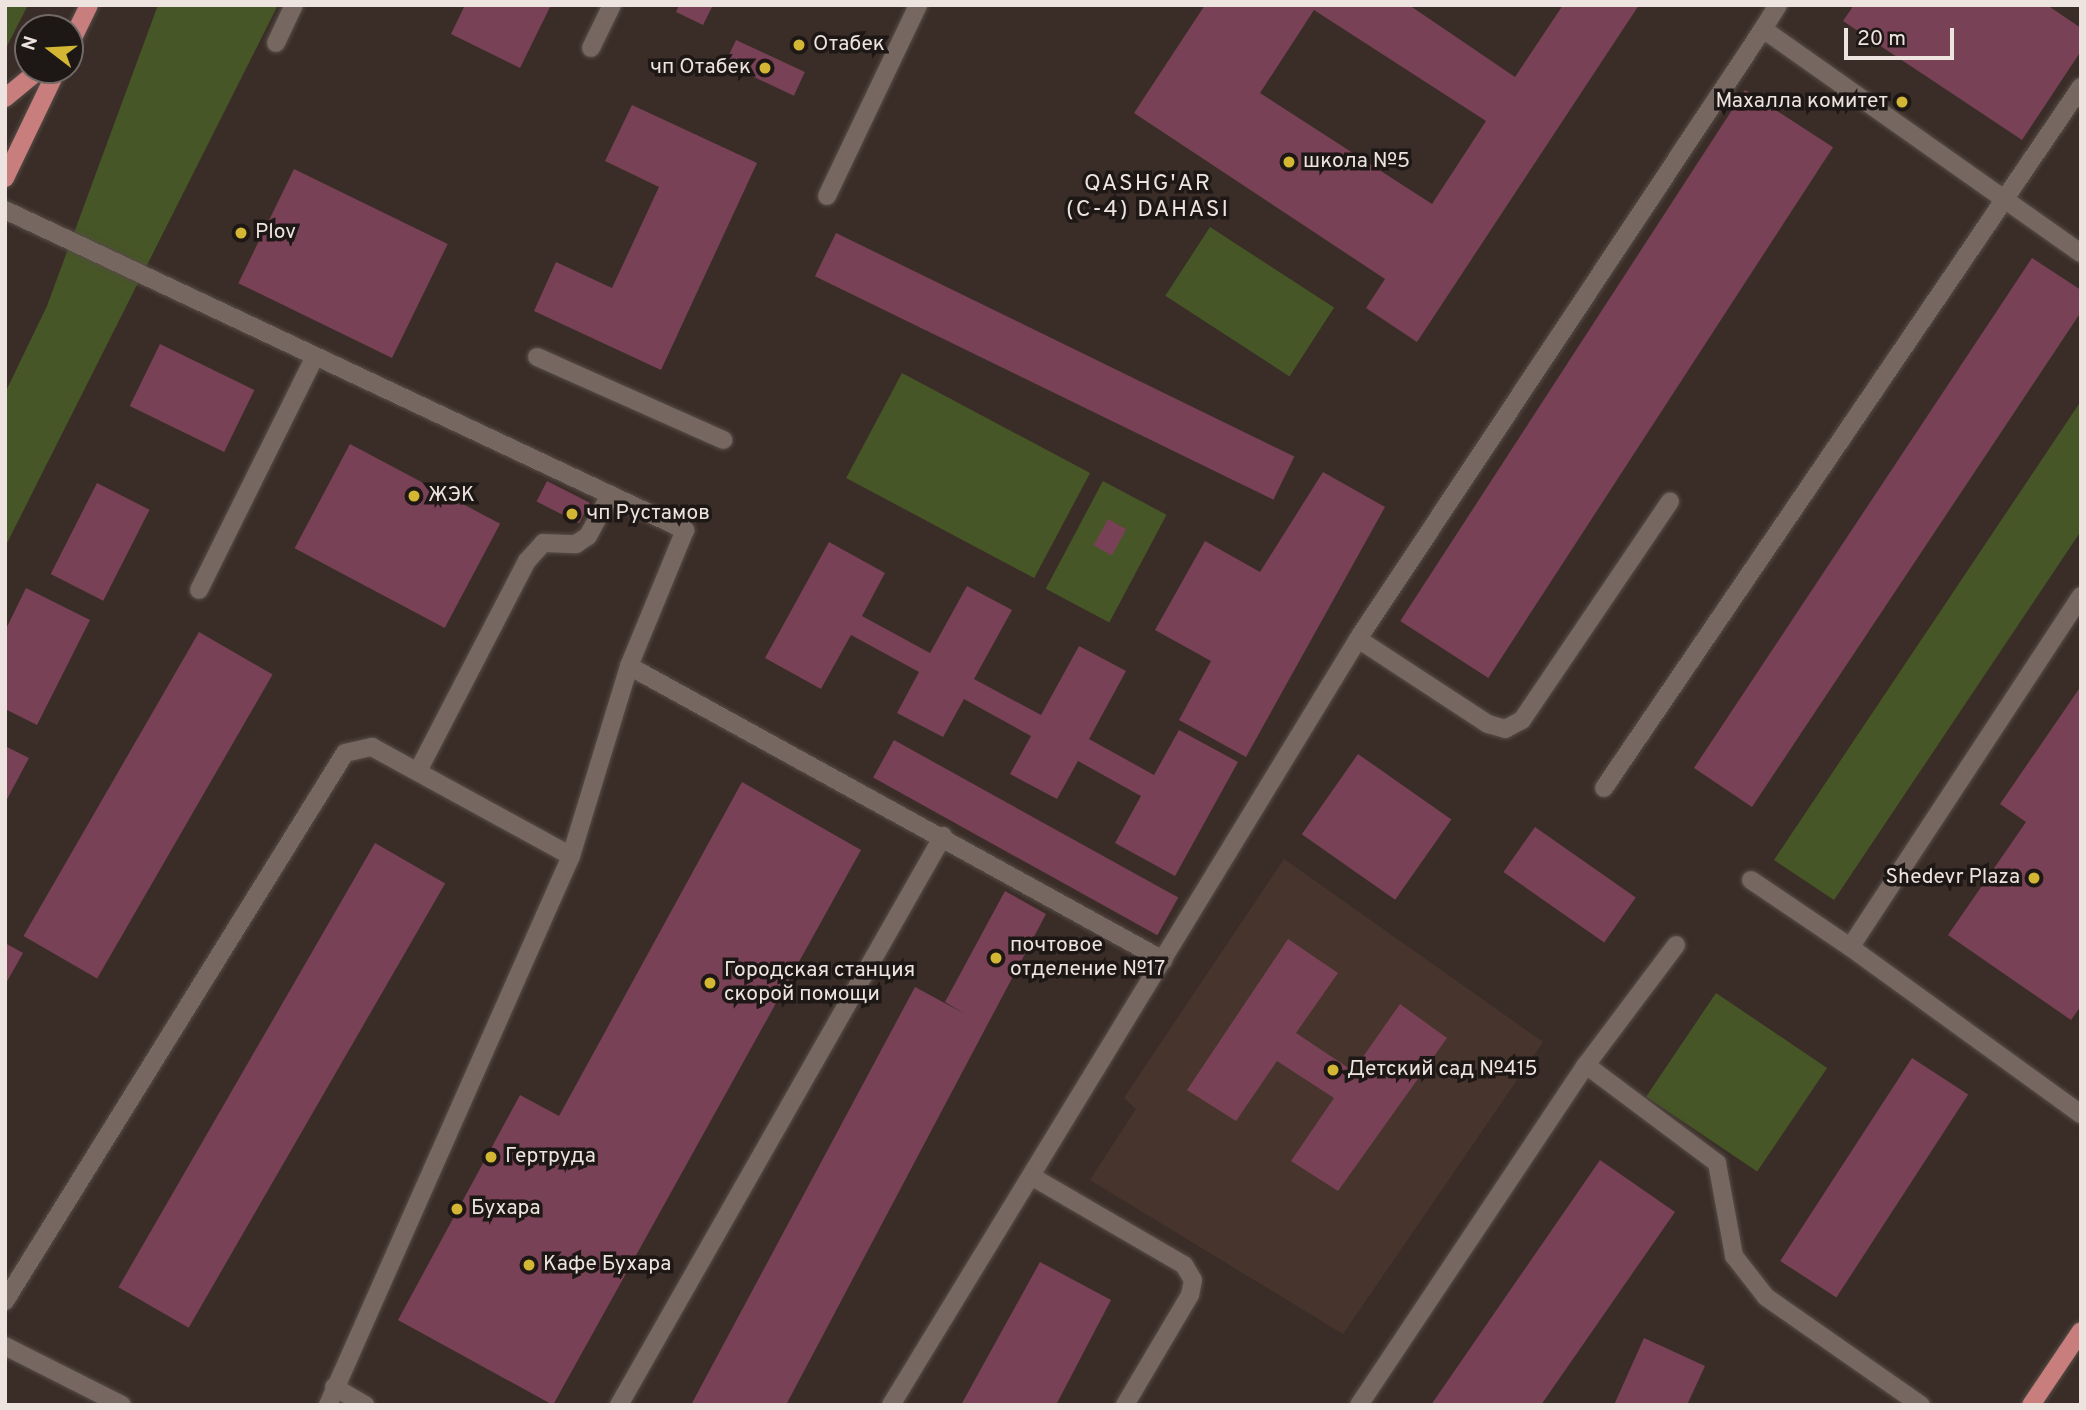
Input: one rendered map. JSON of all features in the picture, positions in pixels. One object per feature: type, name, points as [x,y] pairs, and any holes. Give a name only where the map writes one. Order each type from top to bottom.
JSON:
[{"type":"main road","points":[[5,98],[22,84]]},
{"type":"main road","points":[[5,178],[50,84]]},
{"type":"main road","points":[[2031,1405],[2081,1331]]},
{"type":"street","points":[[276,43],[294,5]]},
{"type":"street","points":[[590,48],[612,5]]},
{"type":"street","points":[[827,196],[918,5]]},
{"type":"street","points":[[891,1405],[1358,639],[1778,5]]},
{"type":"street","points":[[1763,29],[2081,252]]},
{"type":"street","points":[[1604,788],[2003,198],[2081,88]]},
{"type":"street","points":[[5,210],[314,358],[685,530],[629,666],[571,856],[328,1405]]},
{"type":"street","points":[[537,357],[723,440]]},
{"type":"street","points":[[199,590],[314,358]]},
{"type":"street","points":[[418,771],[527,561],[543,543],[576,544],[588,536],[610,495]]},
{"type":"street","points":[[1358,639],[1488,724],[1505,729],[1522,720],[1670,501]]},
{"type":"street","points":[[1850,947],[2081,596]]},
{"type":"street","points":[[629,666],[943,836],[1163,960]]},
{"type":"street","points":[[5,1301],[345,753],[372,747],[571,856]]},
{"type":"street","points":[[619,1405],[943,836]]},
{"type":"street","points":[[1751,880],[1850,947],[2081,1114]]},
{"type":"street","points":[[1359,1405],[1586,1065],[1676,945]]},
{"type":"street","points":[[1586,1065],[1717,1163],[1734,1256],[1766,1297],[1921,1405]]},
{"type":"street","points":[[1031,1176],[1184,1265],[1193,1280],[1190,1295],[1125,1405]]},
{"type":"street","points":[[5,1346],[122,1405]]},
{"type":"street","points":[[334,1387],[365,1405]]},
{"type":"shaded area","name":"Детский сад №415","points":[[1284,859],[1543,1042],[1343,1334],[1090,1180],[1136,1109],[1124,1098]]},
{"type":"green space","points":[[5,5],[28,5],[23,14],[14,14],[14,32],[5,50]]},
{"type":"green space","points":[[158,5],[278,5],[5,547],[5,393],[47,306]]},
{"type":"green space","points":[[1210,227],[1334,308],[1289,376],[1165,296]]},
{"type":"green space","points":[[902,373],[1090,473],[1034,578],[846,478]]},
{"type":"green space","points":[[2081,401],[2081,531],[1834,900],[1774,860]]},
{"type":"green space","points":[[1103,481],[1167,515],[1109,623],[1046,589]]},
{"type":"green space","points":[[1716,993],[1827,1068],[1757,1172],[1646,1097]]},
{"type":"building","points":[[465,5],[551,5],[520,68],[451,34]]},
{"type":"building","points":[[679,5],[713,5],[703,25],[676,12]]},
{"type":"building","name":"школа №5","points":[[1205,5],[1409,5],[1515,77],[1563,5],[1639,5],[1417,342],[1366,308],[1385,279],[1134,113]],"holes":[[[1314,10],[1486,121],[1432,204],[1260,93]]]},
{"type":"building","points":[[1854,5],[2047,5],[2081,28],[2081,51],[2022,140],[1843,21]]},
{"type":"building","points":[[736,40],[805,72],[794,96],[725,64]]},
{"type":"building","points":[[1745,90],[1833,147],[1488,678],[1400,621]]},
{"type":"building","points":[[632,105],[757,163],[661,370],[534,311],[556,262],[612,288],[659,187],[605,161]]},
{"type":"building","points":[[294,169],[448,244],[392,358],[238,283]]},
{"type":"building","points":[[836,233],[1294,457],[1273,500],[815,276]]},
{"type":"building","points":[[2032,258],[2081,290],[2081,312],[1752,807],[1694,768]]},
{"type":"building","points":[[160,344],[254,390],[224,452],[130,406]]},
{"type":"building","points":[[350,444],[500,524],[445,628],[295,548]]},
{"type":"building","points":[[1323,472],[1385,507],[1246,757],[1179,720],[1211,661],[1155,630],[1205,541],[1260,572]]},
{"type":"building","name":"чп Рустамов","points":[[547,481],[590,503],[579,523],[537,501]]},
{"type":"building","points":[[97,483],[150,510],[103,601],[51,574]]},
{"type":"building","points":[[1108,519],[1126,529],[1112,555],[1093,545]]},
{"type":"building","points":[[829,542],[885,573],[862,616],[930,653],[967,586],[1012,610],[974,679],[1041,715],[1079,646],[1126,671],[1089,739],[1154,775],[1179,730],[1238,762],[1175,876],[1115,843],[1141,796],[1078,761],[1057,799],[1010,774],[1031,736],[964,699],[943,737],[897,713],[919,672],[851,635],[821,689],[765,658]]},
{"type":"building","points":[[26,588],[90,620],[37,725],[5,709],[5,631]]},
{"type":"building","points":[[199,632],[273,674],[97,978],[24,936]]},
{"type":"building","name":"Shedevr Plaza","points":[[2081,686],[2081,1006],[2071,1020],[1948,935],[2026,822],[2000,804]]},
{"type":"building","points":[[894,740],[1178,898],[1157,935],[873,778]]},
{"type":"building","points":[[5,746],[29,758],[5,803]]},
{"type":"building","points":[[1358,754],[1451,819],[1395,900],[1302,834]]},
{"type":"building","points":[[742,782],[861,850],[553,1405],[398,1320],[520,1095],[559,1116]]},
{"type":"building","points":[[1535,827],[1636,898],[1604,943],[1503,872]]},
{"type":"building","points":[[375,843],[445,884],[189,1328],[119,1287]]},
{"type":"building","points":[[1005,891],[1046,914],[786,1405],[691,1405],[915,987],[965,1014],[945,1002]]},
{"type":"building","points":[[1288,939],[1338,973],[1296,1033],[1353,1071],[1400,1004],[1447,1038],[1338,1191],[1291,1161],[1334,1098],[1277,1061],[1236,1121],[1187,1090]]},
{"type":"building","points":[[5,943],[23,953],[5,985]]},
{"type":"building","points":[[1912,1058],[1968,1094],[1836,1297],[1780,1261]]},
{"type":"building","points":[[1600,1160],[1675,1212],[1541,1405],[1431,1405]]},
{"type":"building","points":[[1040,1262],[1111,1300],[1056,1405],[961,1405]]},
{"type":"building","points":[[1644,1338],[1705,1366],[1687,1405],[1614,1405]]},
{"type":"place","name":"Отабек","points":[[799,45]]},
{"type":"place","name":"чп Отабек","points":[[765,68]]},
{"type":"place","name":"Махалла комитет","points":[[1902,102]]},
{"type":"place","name":"школа №5","points":[[1289,162]]},
{"type":"place","name":"Plov","points":[[241,233]]},
{"type":"place","name":"ЖЭК","points":[[414,496]]},
{"type":"place","name":"чп Рустамов","points":[[572,514]]},
{"type":"place","name":"Shedevr Plaza","points":[[2034,878]]},
{"type":"place","name":"почтовое отделение №17","points":[[996,958]]},
{"type":"place","name":"Городская станция скорой помощи","points":[[710,983]]},
{"type":"place","name":"Детский сад №415","points":[[1333,1070]]},
{"type":"place","name":"Гертруда","points":[[491,1157]]},
{"type":"place","name":"Бухара","points":[[457,1209]]},
{"type":"place","name":"Кафе Бухара","points":[[529,1265]]},
{"type":"district","name":"QASHG'AR (C-4) DAHASI","points":[[1148,198]]}]
